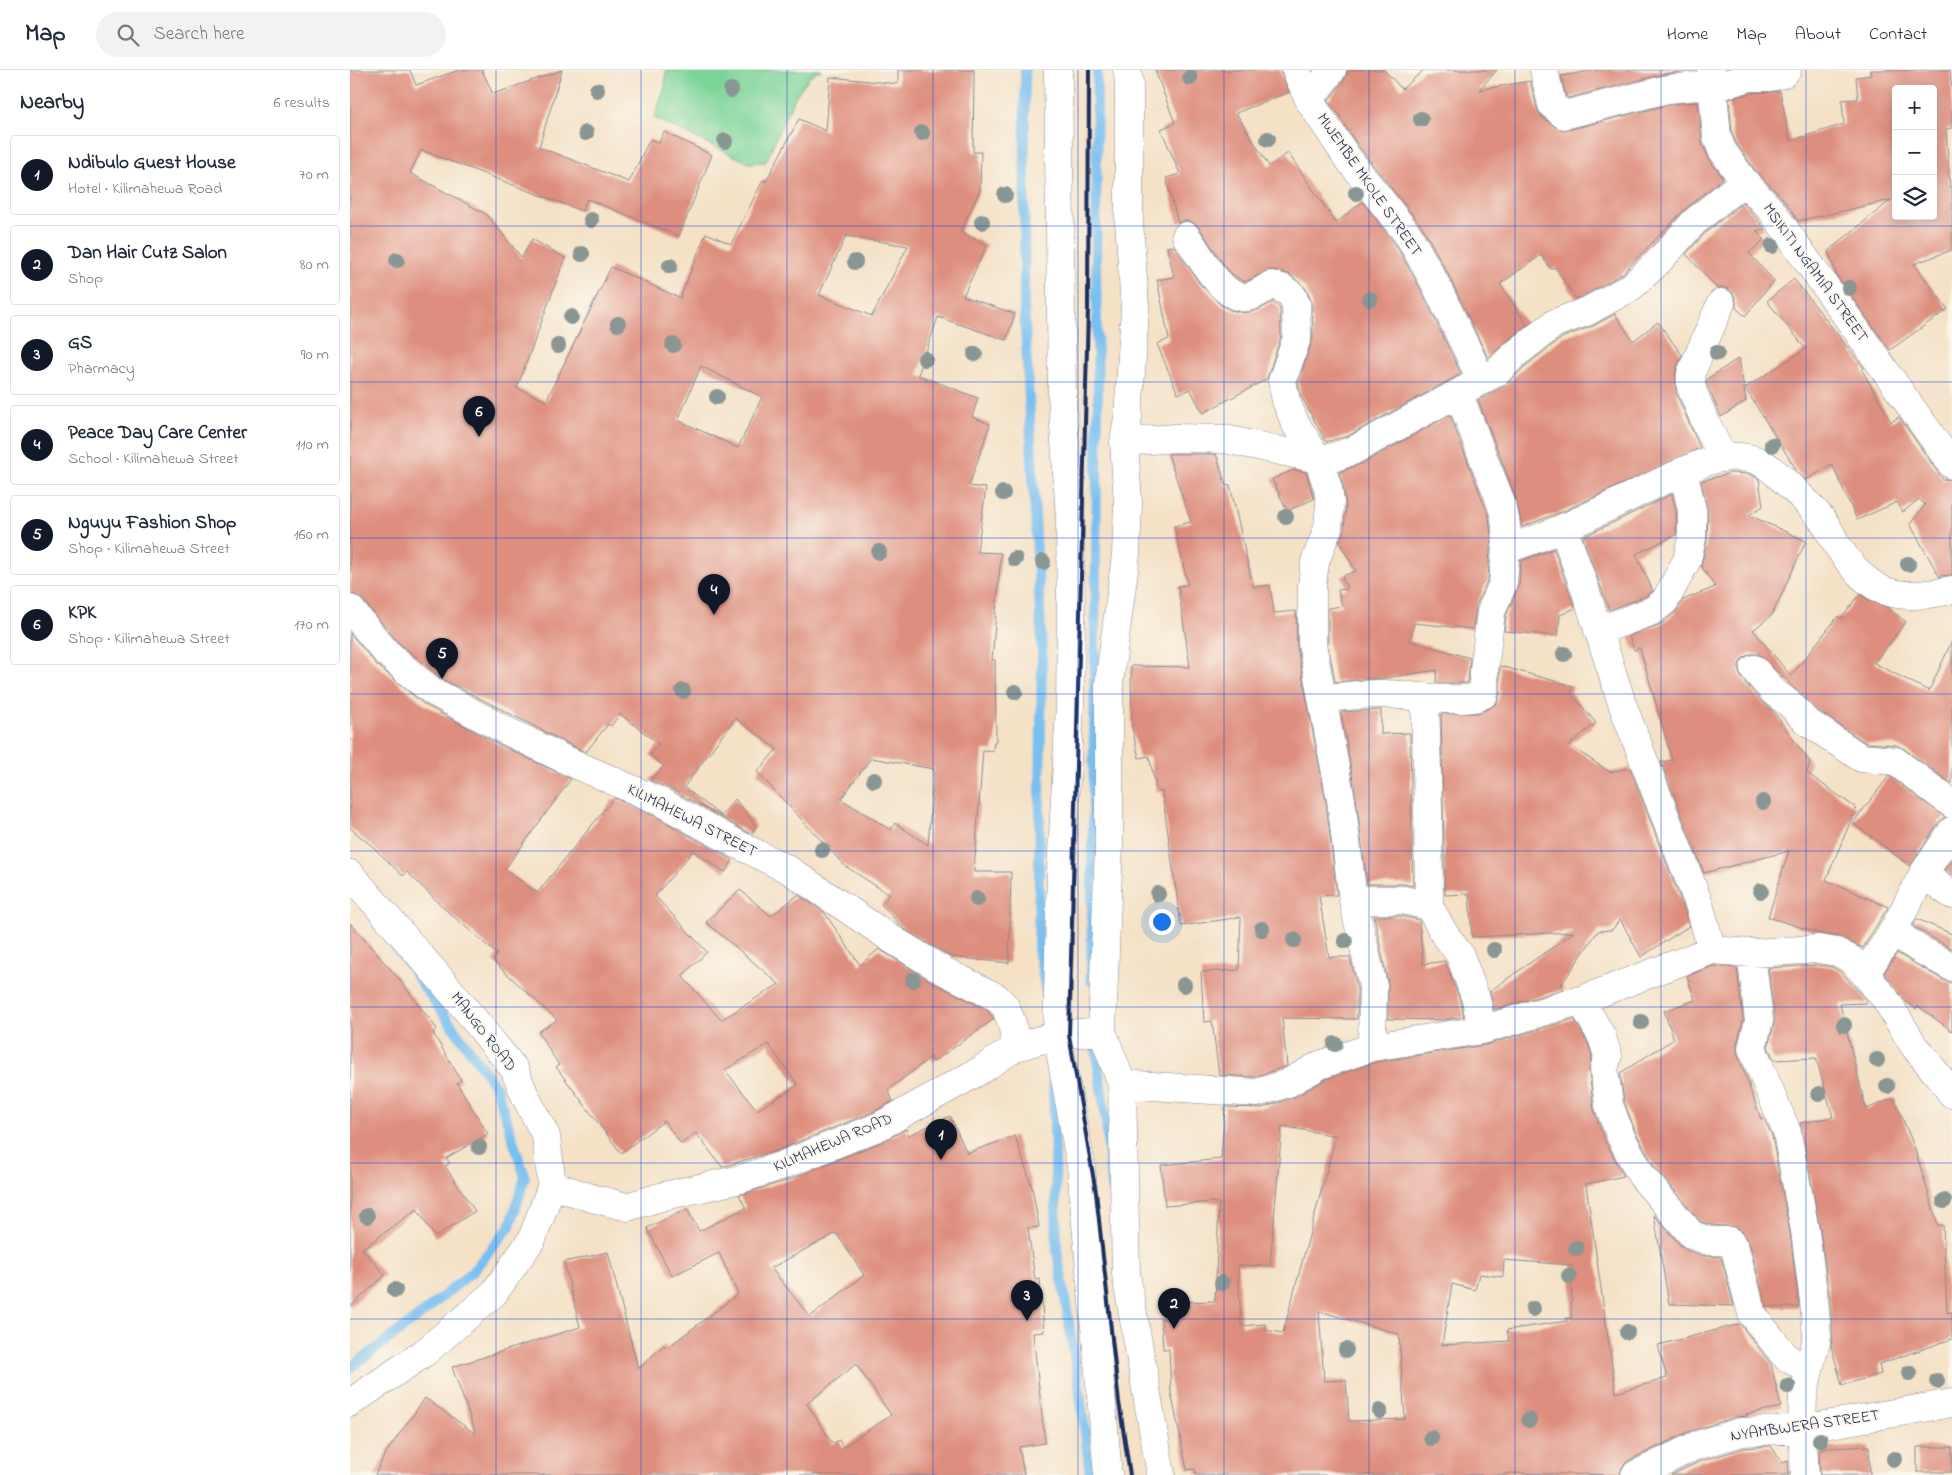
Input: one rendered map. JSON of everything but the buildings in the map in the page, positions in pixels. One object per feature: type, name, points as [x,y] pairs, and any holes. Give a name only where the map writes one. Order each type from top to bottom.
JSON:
[{"type":"street","points":[[1058,70],[1062,395],[1070,519],[1070,706],[1061,872],[1057,1035],[1081,1166],[1108,1475]]},
{"type":"street","points":[[1127,70],[1129,220],[1135,308],[1128,418],[1124,442],[1128,503],[1126,555],[1108,682],[1109,844],[1102,1032],[1122,1084],[1126,1274],[1161,1475]]},
{"type":"street","name":"MWEMBE MKOLE STREET","points":[[1296,70],[1309,100],[1346,156],[1409,236],[1435,283],[1482,381]]},
{"type":"street","points":[[1309,100],[1332,70]]},
{"type":"street","points":[[1544,70],[1552,105],[1564,115],[1668,89],[1698,86],[1711,79],[1771,77],[1783,74],[1787,70]]},
{"type":"street","name":"MSIKITI NGAMIA STREET","points":[[1711,79],[1717,136],[1722,150],[1744,181],[1772,212],[1791,238],[1952,465]]},
{"type":"street","points":[[1124,442],[1176,438],[1225,439],[1318,459],[1335,457],[1354,450],[1497,372],[1514,355],[1556,323],[1588,311],[1631,287],[1658,262],[1694,222],[1744,181]]},
{"type":"street","points":[[1186,236],[1211,275],[1235,295],[1246,297],[1271,285],[1282,288],[1292,295],[1296,304],[1297,338],[1282,381],[1286,401],[1295,423],[1318,459],[1328,488],[1330,503],[1328,528],[1315,562],[1312,585],[1312,644],[1340,800],[1354,900],[1373,986],[1372,1047]]},
{"type":"street","points":[[1721,303],[1691,373],[1691,387],[1723,458]]},
{"type":"street","points":[[1322,698],[1355,694],[1386,694],[1479,698],[1484,694],[1484,670],[1491,612],[1502,584],[1508,534],[1502,501],[1458,394]]},
{"type":"street","points":[[1506,550],[1563,528],[1707,460],[1739,456],[1760,460],[1809,502],[1838,547],[1865,580],[1881,590],[1902,596],[1922,596],[1952,590]]},
{"type":"street","points":[[1598,631],[1652,611],[1665,601],[1687,560],[1692,538],[1692,510],[1683,471]]},
{"type":"street","points":[[1563,528],[1642,761],[1700,904],[1712,950]]},
{"type":"street","name":"KILIMAHEWA STREET","points":[[350,609],[386,652],[434,692],[566,760],[661,802],[736,844],[789,870],[944,972],[996,997],[1005,1006],[1012,1023],[1016,1047]]},
{"type":"street","points":[[1754,669],[1774,693],[1790,704],[1806,721],[1861,758],[1895,761],[1952,804]]},
{"type":"street","points":[[1424,697],[1429,906],[1444,933],[1460,955],[1476,999],[1482,1030]]},
{"type":"street","points":[[1865,974],[1893,931],[1923,874],[1952,831]]},
{"type":"street","points":[[1923,874],[1952,895]]},
{"type":"street","name":"MANGO ROAD","points":[[350,1403],[424,1353],[494,1293],[532,1240],[552,1185],[546,1136],[526,1098],[514,1069],[455,996],[351,876]]},
{"type":"street","points":[[1354,900],[1403,900],[1429,906]]},
{"type":"street","points":[[1893,931],[1919,950],[1952,968]]},
{"type":"street","points":[[1122,1084],[1257,1093],[1288,1083],[1320,1065],[1372,1047],[1482,1030],[1581,1000],[1712,950],[1751,953],[1819,948],[1837,952],[1852,960],[1865,974],[1885,998],[1914,1046],[1952,1094]]},
{"type":"street","points":[[1751,953],[1759,1022],[1752,1048],[1787,1132],[1806,1240],[1818,1337],[1808,1370],[1803,1396],[1802,1429],[1805,1475]]},
{"type":"street","points":[[1581,1000],[1602,1037],[1608,1056],[1604,1069],[1609,1105],[1621,1137],[1641,1175],[1692,1235],[1709,1241],[1730,1241],[1735,1249],[1752,1314],[1786,1357],[1808,1370]]},
{"type":"street","name":"KILIMAHEWA ROAD","points":[[552,1185],[627,1207],[664,1196],[741,1179],[783,1166],[880,1126],[981,1070],[1016,1047],[1057,1035],[1102,1032]]},
{"type":"street","name":"NYAMBWERA STREET","points":[[1635,1475],[1695,1446],[1741,1432],[1802,1429],[1952,1403]]},
{"type":"green space","points":[[666,70],[822,70],[813,74],[796,96],[766,162],[749,163],[654,118],[665,87]]},
{"type":"waterway","points":[[1025,70],[1024,304],[1042,651],[1038,948],[1047,998]]},
{"type":"waterway","points":[[1091,981],[1098,392],[1096,268],[1097,70]]},
{"type":"waterway","points":[[350,1368],[422,1314],[473,1271],[510,1226],[525,1177],[496,1087],[389,938]]},
{"type":"waterway","points":[[1095,1043],[1106,1121],[1111,1188]]},
{"type":"waterway","points":[[1053,1079],[1057,1250],[1079,1384],[1090,1475]]},
{"type":"railway","points":[[1089,70],[1088,309],[1069,1035],[1096,1193],[1119,1402],[1130,1475]]},
{"type":"place","name":"KPK","points":[[479,437]]},
{"type":"place","name":"Peace Day Care Center","points":[[714,615]]},
{"type":"place","name":"Nguyu Fashion Shop","points":[[442,679]]},
{"type":"place","name":"Ndibulo Guest House","points":[[941,1160]]},
{"type":"place","name":"GS","points":[[1027,1321]]},
{"type":"place","name":"Dan Hair Cutz Salon","points":[[1174,1329]]}]
